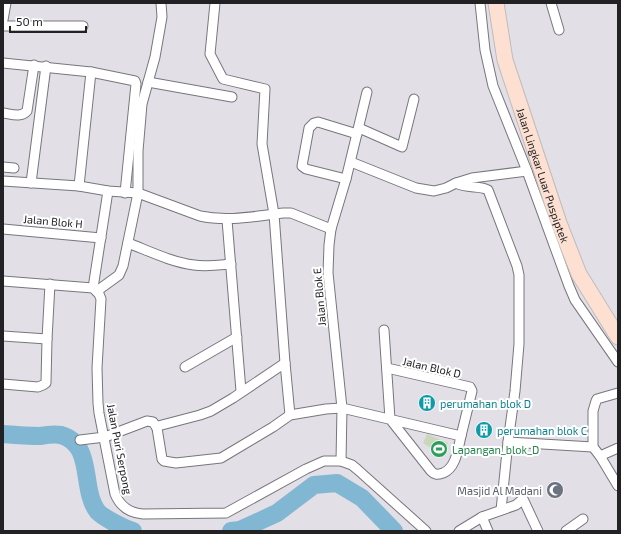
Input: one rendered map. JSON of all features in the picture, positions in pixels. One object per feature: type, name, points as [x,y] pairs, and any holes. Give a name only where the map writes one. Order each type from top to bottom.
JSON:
[{"type":"main road","name":"Jalan Lingkar Luar Puspiptek","points":[[496,3],[505,60],[559,223],[579,274],[618,337]]},
{"type":"street","points":[[3,20],[6,3]]},
{"type":"street","points":[[3,281],[95,289],[119,275],[123,266],[138,193],[138,151],[142,104],[155,57],[162,17],[162,3]]},
{"type":"street","points":[[215,3],[210,54],[223,79],[265,89],[262,144],[274,214],[290,415]]},
{"type":"street","points":[[480,3],[485,50],[493,86],[527,171],[575,300],[618,362]]},
{"type":"street","points":[[551,3],[559,30]]},
{"type":"street","points":[[3,26],[83,26]]},
{"type":"street","points":[[3,63],[46,66],[91,72],[133,80],[136,84],[125,193]]},
{"type":"street","points":[[3,113],[24,115],[27,111],[34,65]]},
{"type":"street","points":[[31,183],[46,66]]},
{"type":"street","points":[[79,186],[91,72]]},
{"type":"street","points":[[148,82],[232,97]]},
{"type":"street","name":"Jalan Blok E","points":[[341,461],[342,408],[328,273],[329,245],[331,229],[346,179],[368,92]]},
{"type":"street","points":[[346,179],[306,169],[302,166],[309,128],[311,125],[318,122],[358,131],[402,147],[414,99]]},
{"type":"street","points":[[350,162],[423,190],[434,191],[472,178],[527,171]]},
{"type":"street","points":[[3,167],[14,168]]},
{"type":"street","points":[[3,181],[79,186],[108,191],[138,193],[200,216],[227,220],[291,213],[331,229]]},
{"type":"street","points":[[456,183],[464,186],[484,188],[488,190],[517,266],[519,283],[519,344],[516,391],[508,442],[501,510]]},
{"type":"street","points":[[95,289],[108,191]]},
{"type":"street","points":[[227,220],[241,392]]},
{"type":"street","name":"Jalan Blok H","points":[[3,229],[101,238]]},
{"type":"street","points":[[128,242],[170,259],[192,265],[200,266],[231,264]]},
{"type":"street","points":[[3,384],[38,387],[45,384],[47,379],[47,339],[50,284]]},
{"type":"street","name":"Jalan Puri Serpong","points":[[95,289],[101,299],[97,368],[98,403],[115,494],[117,500],[125,508],[139,514],[226,513],[306,469],[324,461],[341,461]]},
{"type":"street","points":[[80,440],[105,437],[147,422],[153,422],[157,428],[164,461],[168,463],[212,460],[220,458],[273,427],[290,415],[342,408],[390,419],[461,436],[457,454],[447,472],[438,475],[431,472],[390,419],[384,330]]},
{"type":"street","points":[[3,336],[47,339]]},
{"type":"street","points":[[185,367],[237,337]]},
{"type":"street","points":[[157,428],[160,424],[211,411],[285,363]]},
{"type":"street","name":"Jalan Blok D","points":[[387,368],[470,388],[472,392],[461,436]]},
{"type":"street","points":[[618,393],[596,401],[593,411],[593,447],[618,486]]},
{"type":"street","points":[[508,442],[593,447]]},
{"type":"street","points":[[600,456],[618,448]]},
{"type":"street","points":[[341,461],[358,470],[426,531]]},
{"type":"street","points":[[459,531],[482,517],[516,505],[522,500],[538,531]]},
{"type":"street","points":[[482,517],[488,531]]},
{"type":"street","points":[[566,531],[583,519]]},
{"type":"green space","name":"Lapangan_blok_D","points":[[427,434],[448,443],[442,455],[423,443]]},
{"type":"waterway","points":[[3,434],[35,436],[61,435],[72,440],[79,448],[83,458],[89,492],[98,512],[115,523],[133,531]]},
{"type":"waterway","points":[[231,531],[240,530],[277,513],[314,485],[337,483],[362,498],[394,531]]},
{"type":"place","name":"perumahan blok D","points":[[427,403]]},
{"type":"place","name":"perumahan blok C","points":[[484,430]]},
{"type":"place","name":"Lapangan_blok_D","points":[[439,449]]},
{"type":"place","name":"Masjid Al Madani","points":[[555,490]]}]
